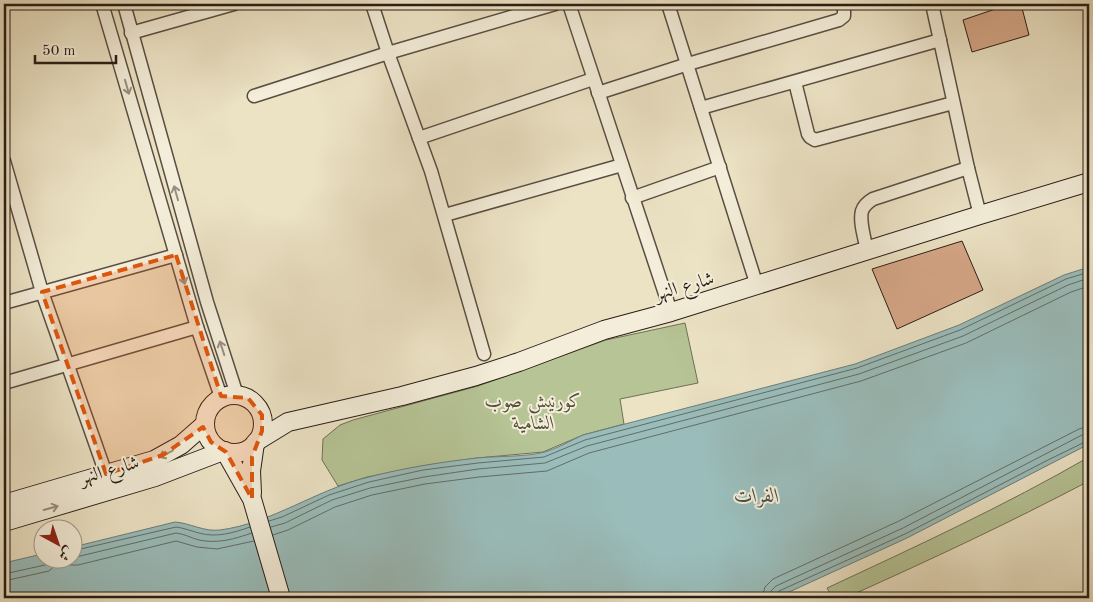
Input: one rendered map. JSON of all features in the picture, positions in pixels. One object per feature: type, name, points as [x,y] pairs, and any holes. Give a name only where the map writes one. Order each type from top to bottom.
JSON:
[{"type":"main road","name":"شارع النهر","points":[[256,442],[288,422],[439,386],[519,362],[619,325],[671,312],[757,286],[1089,182]]},
{"type":"main road","points":[[256,442],[241,452],[224,451],[215,446],[209,438],[205,424],[209,408],[229,396],[248,398],[256,405],[288,422]]},
{"type":"main road","points":[[256,405],[262,415],[263,423],[256,442],[251,471],[252,498],[281,598]]},
{"type":"main road","name":"شارع النهر","points":[[4,504],[163,456],[181,445],[205,424]]},
{"type":"main road","points":[[224,451],[252,498]]},
{"type":"main road","name":"شارع النهر","points":[[4,522],[156,477],[224,451]]},
{"type":"street","points":[[120,4],[112,7],[100,5],[197,327],[229,396]]},
{"type":"street","points":[[124,4],[207,302],[229,396]]},
{"type":"street","points":[[131,32],[234,4]]},
{"type":"street","points":[[372,4],[445,215],[484,354]]},
{"type":"street","points":[[254,96],[388,53],[555,4]]},
{"type":"street","points":[[568,4],[671,312]]},
{"type":"street","points":[[668,4],[757,286]]},
{"type":"street","points":[[598,93],[688,64],[838,20],[844,16],[844,4]]},
{"type":"street","points":[[932,4],[953,104],[980,215]]},
{"type":"street","points":[[701,108],[940,40]]},
{"type":"street","points":[[419,138],[594,79]]},
{"type":"street","points":[[794,82],[808,134],[815,140],[953,104]]},
{"type":"street","points":[[4,161],[42,292],[106,474]]},
{"type":"street","points":[[445,215],[622,165]]},
{"type":"street","points":[[632,198],[720,167]]},
{"type":"street","points":[[867,251],[862,219],[862,211],[866,204],[873,199],[968,168]]},
{"type":"street","points":[[4,302],[176,255]]},
{"type":"street","points":[[4,384],[197,327]]},
{"type":"highlighted area","points":[[176,255],[221,396],[248,398],[262,415],[262,431],[252,457],[252,499],[226,452],[211,442],[203,427],[163,455],[106,474],[42,292]]},
{"type":"green space","name":"كورنيش صوب الشامية","points":[[685,323],[698,383],[620,399],[624,424],[583,435],[543,452],[477,458],[422,466],[367,477],[338,486],[322,460],[323,439],[340,425],[353,420],[478,386],[606,340]]},
{"type":"green space","points":[[1089,457],[1089,481],[1029,512],[845,598],[833,598],[827,588],[992,509]]},
{"type":"water","name":"الفرات","points":[[1089,267],[1089,444],[907,538],[776,598],[4,598],[4,563],[32,556],[32,570],[82,570],[82,545],[175,522],[203,529],[220,530],[258,520],[331,489],[369,477],[463,460],[545,452],[583,435],[855,364],[959,325],[1064,275]]},
{"type":"building","points":[[1010,4],[1021,4],[1029,35],[972,52],[963,20]]},
{"type":"building","points":[[962,241],[983,290],[897,329],[872,269]]}]
